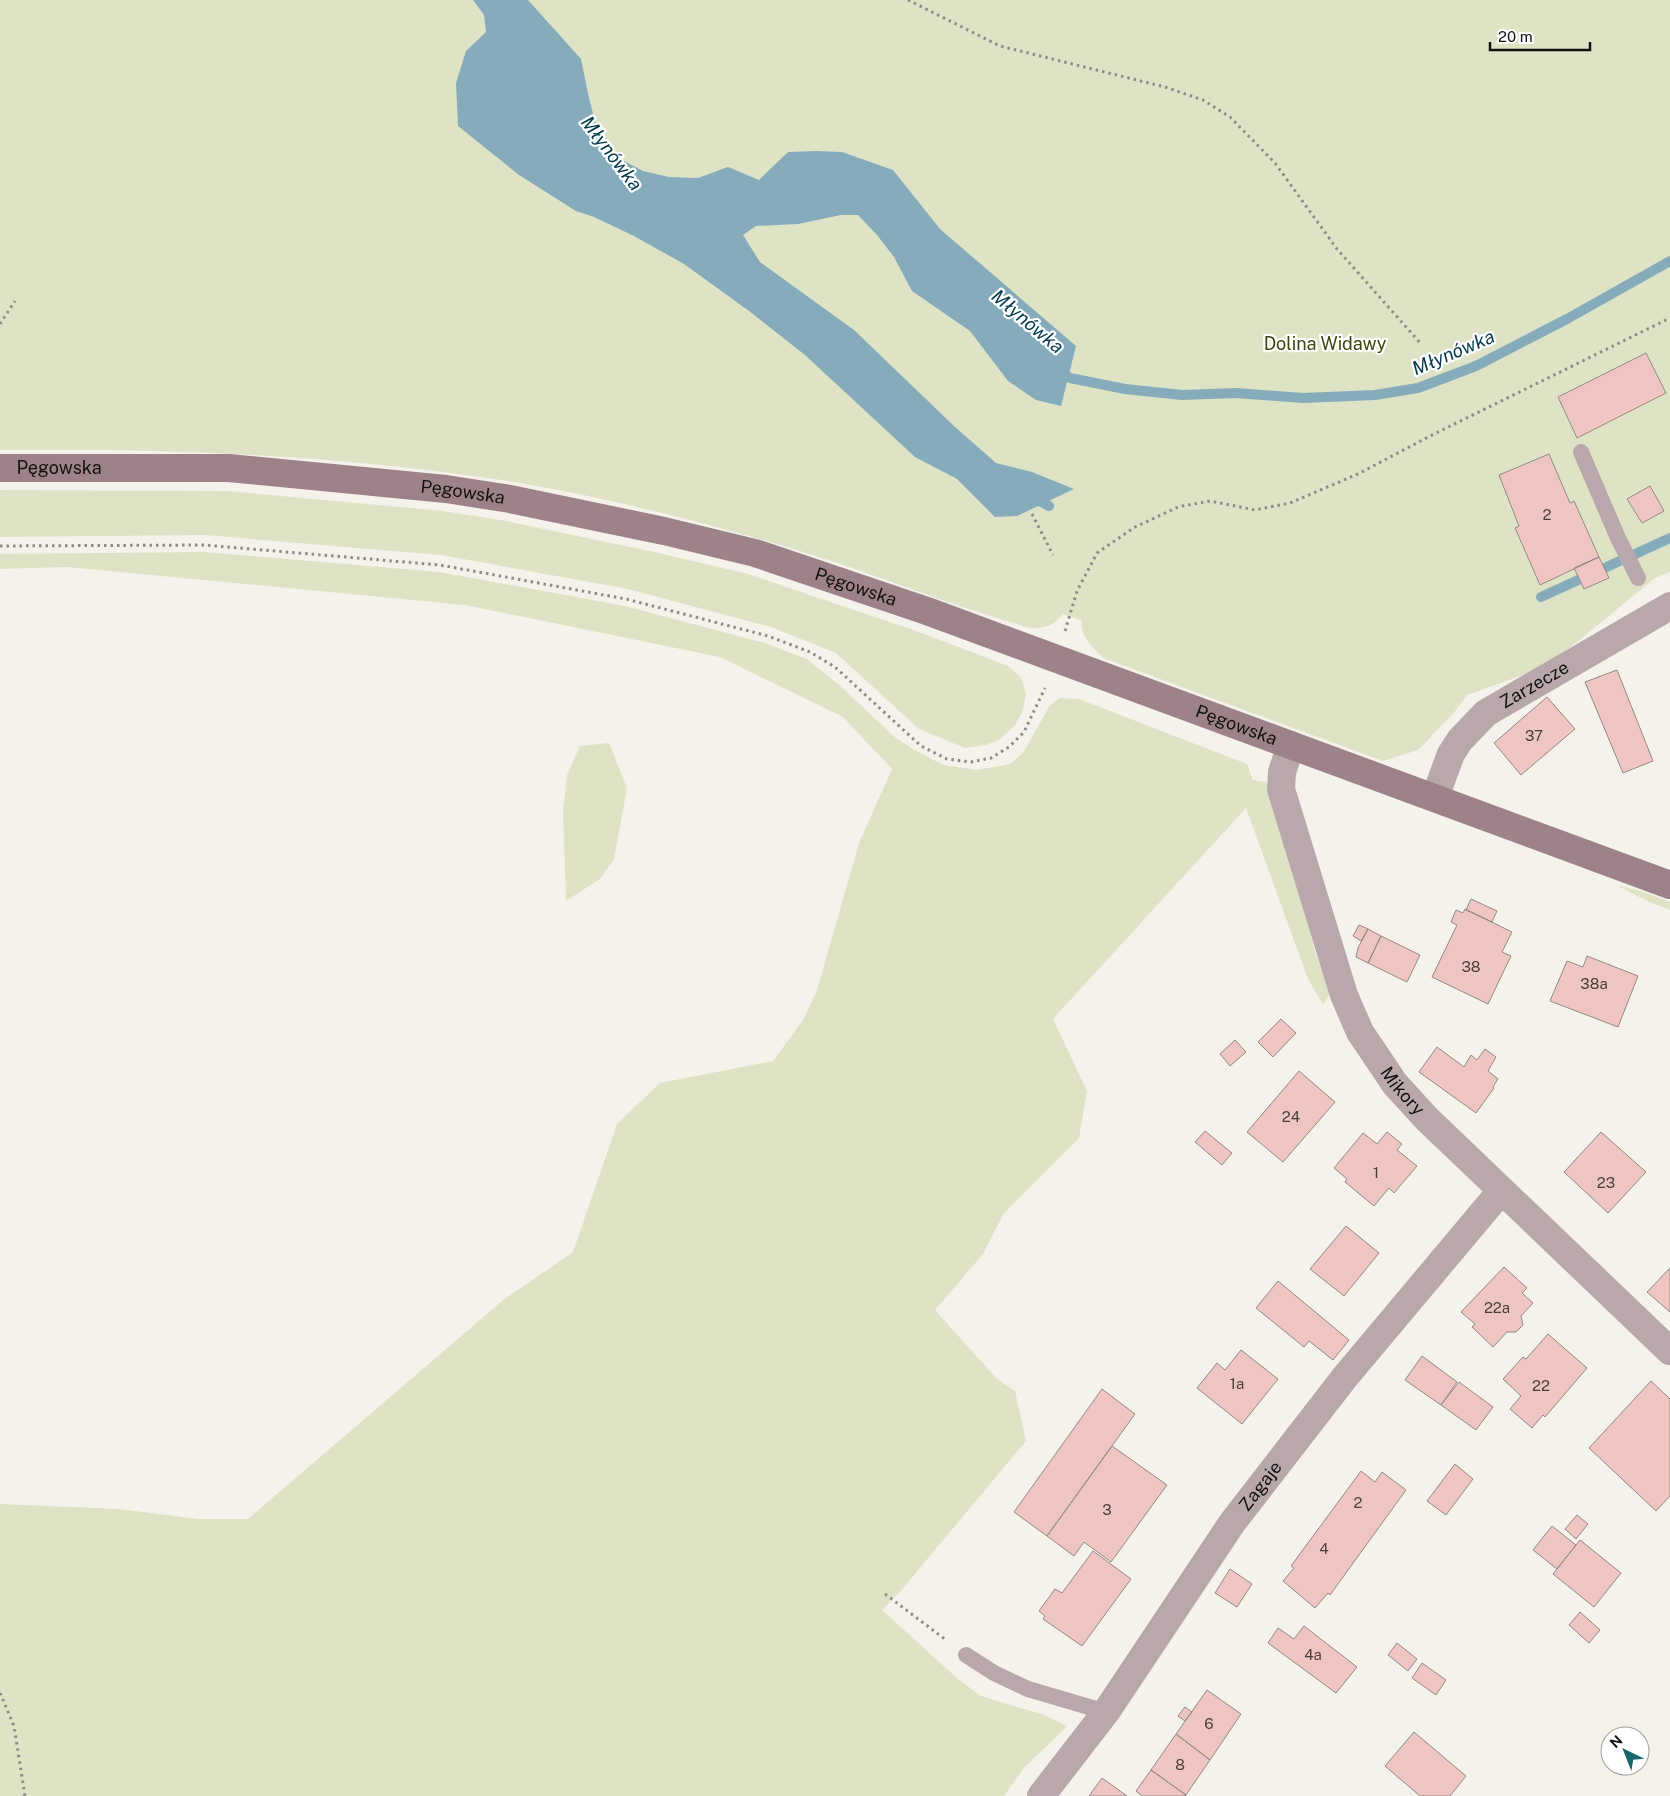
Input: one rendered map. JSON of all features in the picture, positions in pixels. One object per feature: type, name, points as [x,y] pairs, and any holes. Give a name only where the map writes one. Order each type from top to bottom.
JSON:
[{"type":"main road","name":"Pęgowska","points":[[0,468],[229,468],[446,489],[510,499],[664,531],[755,553],[927,611],[1052,672],[1290,745],[1670,886]]},
{"type":"street","name":"Zarzecze","points":[[1434,797],[1451,754],[1460,740],[1486,713],[1670,606]]},
{"type":"street","name":"Mikory","points":[[1290,745],[1282,772],[1281,789],[1344,995],[1360,1032],[1395,1084],[1427,1119],[1670,1351]]},
{"type":"street","name":"Zagaje","points":[[1040,1796],[1106,1712],[1232,1523],[1345,1377],[1501,1191]]},
{"type":"lane","points":[[1581,452],[1618,538],[1638,578]]},
{"type":"lane","points":[[966,1655],[994,1673],[1028,1688],[1106,1712]]},
{"type":"path","points":[[908,0],[1000,46],[1165,87],[1203,100],[1230,117],[1275,163],[1337,248],[1422,345]]},
{"type":"path","points":[[0,324],[15,301]]},
{"type":"path","points":[[0,546],[204,544],[440,565],[626,599],[768,636],[810,652],[835,667],[921,746],[947,759],[971,762],[991,758],[1009,747],[1024,732],[1052,672],[1077,591],[1097,553],[1135,527],[1178,507],[1210,501],[1255,510],[1290,503],[1358,474],[1430,436],[1670,318]]},
{"type":"path","points":[[1032,514],[1053,555]]},
{"type":"path","points":[[885,1594],[966,1655]]},
{"type":"path","points":[[0,1694],[14,1726],[25,1796]]},
{"type":"green space","name":"Dolina Widawy","points":[[0,0],[1670,0],[1670,572],[1655,578],[1577,642],[1540,669],[1467,695],[1453,714],[1418,750],[1383,761],[1103,658],[1085,637],[1082,621],[1063,614],[1049,626],[1040,628],[1027,627],[953,604],[791,548],[643,508],[514,482],[386,465],[322,459],[129,450],[0,450]]},
{"type":"green space","points":[[0,490],[228,491],[443,511],[506,521],[659,553],[748,574],[919,632],[1008,666],[1021,677],[1026,694],[1023,710],[1015,725],[1000,739],[986,745],[965,748],[919,729],[836,653],[771,627],[628,589],[441,555],[205,535],[0,537]]},
{"type":"green space","points":[[204,552],[439,572],[625,606],[765,643],[807,659],[839,685],[896,738],[943,765],[977,770],[1010,764],[1023,753],[1050,705],[1060,698],[1079,699],[1247,764],[1253,780],[1266,782],[1299,883],[1315,952],[1331,993],[1323,1005],[1308,979],[1246,808],[1053,1019],[1087,1091],[1079,1138],[1004,1213],[983,1254],[935,1310],[997,1379],[1015,1391],[1026,1441],[899,1593],[882,1610],[958,1679],[981,1696],[1044,1715],[1067,1726],[1023,1769],[1004,1796],[0,1796],[0,1504],[119,1509],[199,1519],[248,1519],[502,1301],[573,1252],[617,1124],[660,1083],[773,1061],[803,1020],[817,990],[859,843],[892,769],[843,717],[720,657],[465,605],[67,567],[0,569],[0,554]]},
{"type":"green space","points":[[609,743],[627,788],[614,859],[600,879],[566,901],[563,810],[567,775],[580,746]]},
{"type":"green space","points":[[1616,885],[1644,892],[1670,902],[1670,910],[1647,901]]},
{"type":"water","points":[[473,0],[528,0],[581,59],[602,149],[643,171],[669,177],[698,178],[728,167],[759,180],[788,152],[817,151],[842,152],[893,170],[940,229],[1076,346],[1061,406],[1036,400],[1008,381],[970,331],[912,291],[894,257],[858,215],[841,215],[798,224],[756,226],[743,235],[760,262],[854,330],[954,426],[996,463],[1032,472],[1074,489],[1017,516],[995,517],[957,479],[915,457],[805,355],[749,311],[684,264],[634,236],[594,217],[576,211],[519,175],[458,126],[456,83],[466,51],[486,32],[484,15]]},
{"type":"building","points":[[1646,353],[1666,393],[1577,438],[1558,397]]},
{"type":"building","points":[[1549,454],[1570,503],[1574,501],[1599,557],[1540,585],[1515,528],[1519,526],[1499,475]]},
{"type":"building","points":[[1650,486],[1664,511],[1642,523],[1627,499]]},
{"type":"building","points":[[1599,557],[1609,578],[1584,589],[1574,568]]},
{"type":"building","points":[[1617,670],[1653,761],[1623,773],[1585,682]]},
{"type":"building","points":[[1547,697],[1575,729],[1521,775],[1494,743]]},
{"type":"building","points":[[1471,899],[1497,911],[1492,922],[1466,910]]},
{"type":"building","points":[[1465,909],[1512,932],[1502,952],[1511,956],[1488,1004],[1432,977],[1457,925],[1451,922],[1456,910],[1463,913]]},
{"type":"building","points":[[1359,925],[1368,929],[1361,941],[1353,936]]},
{"type":"building","points":[[1368,929],[1381,936],[1368,963],[1356,957],[1358,948]]},
{"type":"building","points":[[1381,936],[1420,955],[1407,982],[1368,963]]},
{"type":"building","points":[[1587,956],[1638,976],[1618,1027],[1550,1001],[1567,961],[1583,967]]},
{"type":"building","points":[[1281,1019],[1296,1033],[1273,1057],[1258,1042]]},
{"type":"building","points":[[1235,1040],[1246,1052],[1230,1066],[1220,1054]]},
{"type":"building","points":[[1437,1047],[1464,1067],[1471,1055],[1477,1060],[1485,1049],[1496,1057],[1488,1071],[1498,1079],[1494,1088],[1476,1113],[1419,1072]]},
{"type":"building","points":[[1299,1071],[1335,1102],[1283,1162],[1247,1132]]},
{"type":"building","points":[[1205,1131],[1232,1153],[1222,1165],[1195,1142]]},
{"type":"building","points":[[1387,1132],[1402,1144],[1397,1150],[1417,1166],[1394,1193],[1389,1188],[1374,1206],[1345,1182],[1347,1179],[1334,1168],[1363,1133],[1377,1144]]},
{"type":"building","points":[[1601,1132],[1646,1172],[1608,1213],[1564,1172]]},
{"type":"building","points":[[1346,1226],[1379,1253],[1344,1296],[1310,1269]]},
{"type":"building","points":[[1504,1267],[1527,1288],[1522,1293],[1533,1303],[1521,1316],[1523,1325],[1516,1332],[1507,1332],[1493,1347],[1472,1327],[1475,1324],[1461,1312]]},
{"type":"building","points":[[1670,1268],[1670,1312],[1647,1292]]},
{"type":"building","points":[[1278,1281],[1349,1340],[1333,1360],[1309,1341],[1304,1347],[1256,1308]]},
{"type":"building","points":[[1548,1334],[1587,1368],[1545,1417],[1543,1415],[1532,1428],[1510,1409],[1521,1396],[1503,1379],[1523,1357],[1526,1359]]},
{"type":"building","points":[[1241,1350],[1278,1379],[1242,1424],[1197,1388],[1217,1363],[1225,1370]]},
{"type":"building","points":[[1422,1356],[1457,1382],[1441,1405],[1405,1380]]},
{"type":"building","points":[[1651,1381],[1670,1399],[1670,1496],[1656,1511],[1589,1448]]},
{"type":"building","points":[[1459,1382],[1493,1407],[1476,1430],[1441,1405]]},
{"type":"building","points":[[1102,1389],[1135,1414],[1047,1536],[1014,1512]]},
{"type":"building","points":[[1112,1446],[1167,1485],[1111,1562],[1084,1542],[1074,1556],[1047,1536]]},
{"type":"building","points":[[1455,1464],[1473,1479],[1446,1515],[1427,1501]]},
{"type":"building","points":[[1361,1471],[1375,1482],[1382,1472],[1406,1490],[1330,1595],[1328,1593],[1315,1608],[1283,1581],[1294,1568],[1291,1566]]},
{"type":"building","points":[[1577,1515],[1588,1524],[1576,1539],[1565,1529]]},
{"type":"building","points":[[1552,1526],[1576,1545],[1557,1569],[1533,1550]]},
{"type":"building","points":[[1580,1540],[1621,1573],[1594,1607],[1553,1574]]},
{"type":"building","points":[[1093,1551],[1131,1579],[1082,1646],[1043,1619],[1045,1616],[1039,1611],[1055,1589],[1062,1593]]},
{"type":"building","points":[[1230,1569],[1252,1584],[1237,1607],[1215,1593]]},
{"type":"building","points":[[1580,1612],[1600,1630],[1589,1643],[1569,1625]]},
{"type":"building","points":[[1304,1626],[1357,1667],[1336,1693],[1268,1643],[1278,1628],[1294,1639]]},
{"type":"building","points":[[1397,1643],[1417,1659],[1408,1671],[1388,1655]]},
{"type":"building","points":[[1422,1663],[1446,1680],[1436,1695],[1412,1678]]},
{"type":"building","points":[[1207,1690],[1241,1714],[1210,1760],[1176,1734]]},
{"type":"building","points":[[1185,1707],[1192,1712],[1185,1721],[1178,1716]]},
{"type":"building","points":[[1414,1732],[1466,1776],[1450,1796],[1420,1796],[1385,1766]]},
{"type":"building","points":[[1176,1734],[1210,1760],[1186,1795],[1151,1770]]},
{"type":"building","points":[[1151,1770],[1186,1795],[1142,1796],[1136,1791]]},
{"type":"building","points":[[1102,1778],[1127,1796],[1089,1796]]},
{"type":"waterway","name":"Młynówka","points":[[1059,370],[1070,378],[1125,389],[1182,395],[1236,393],[1303,398],[1375,395],[1418,388],[1476,366],[1567,319],[1670,261]]},
{"type":"waterway","points":[[1034,498],[1049,506]]},
{"type":"waterway","points":[[1541,597],[1670,538]]}]
